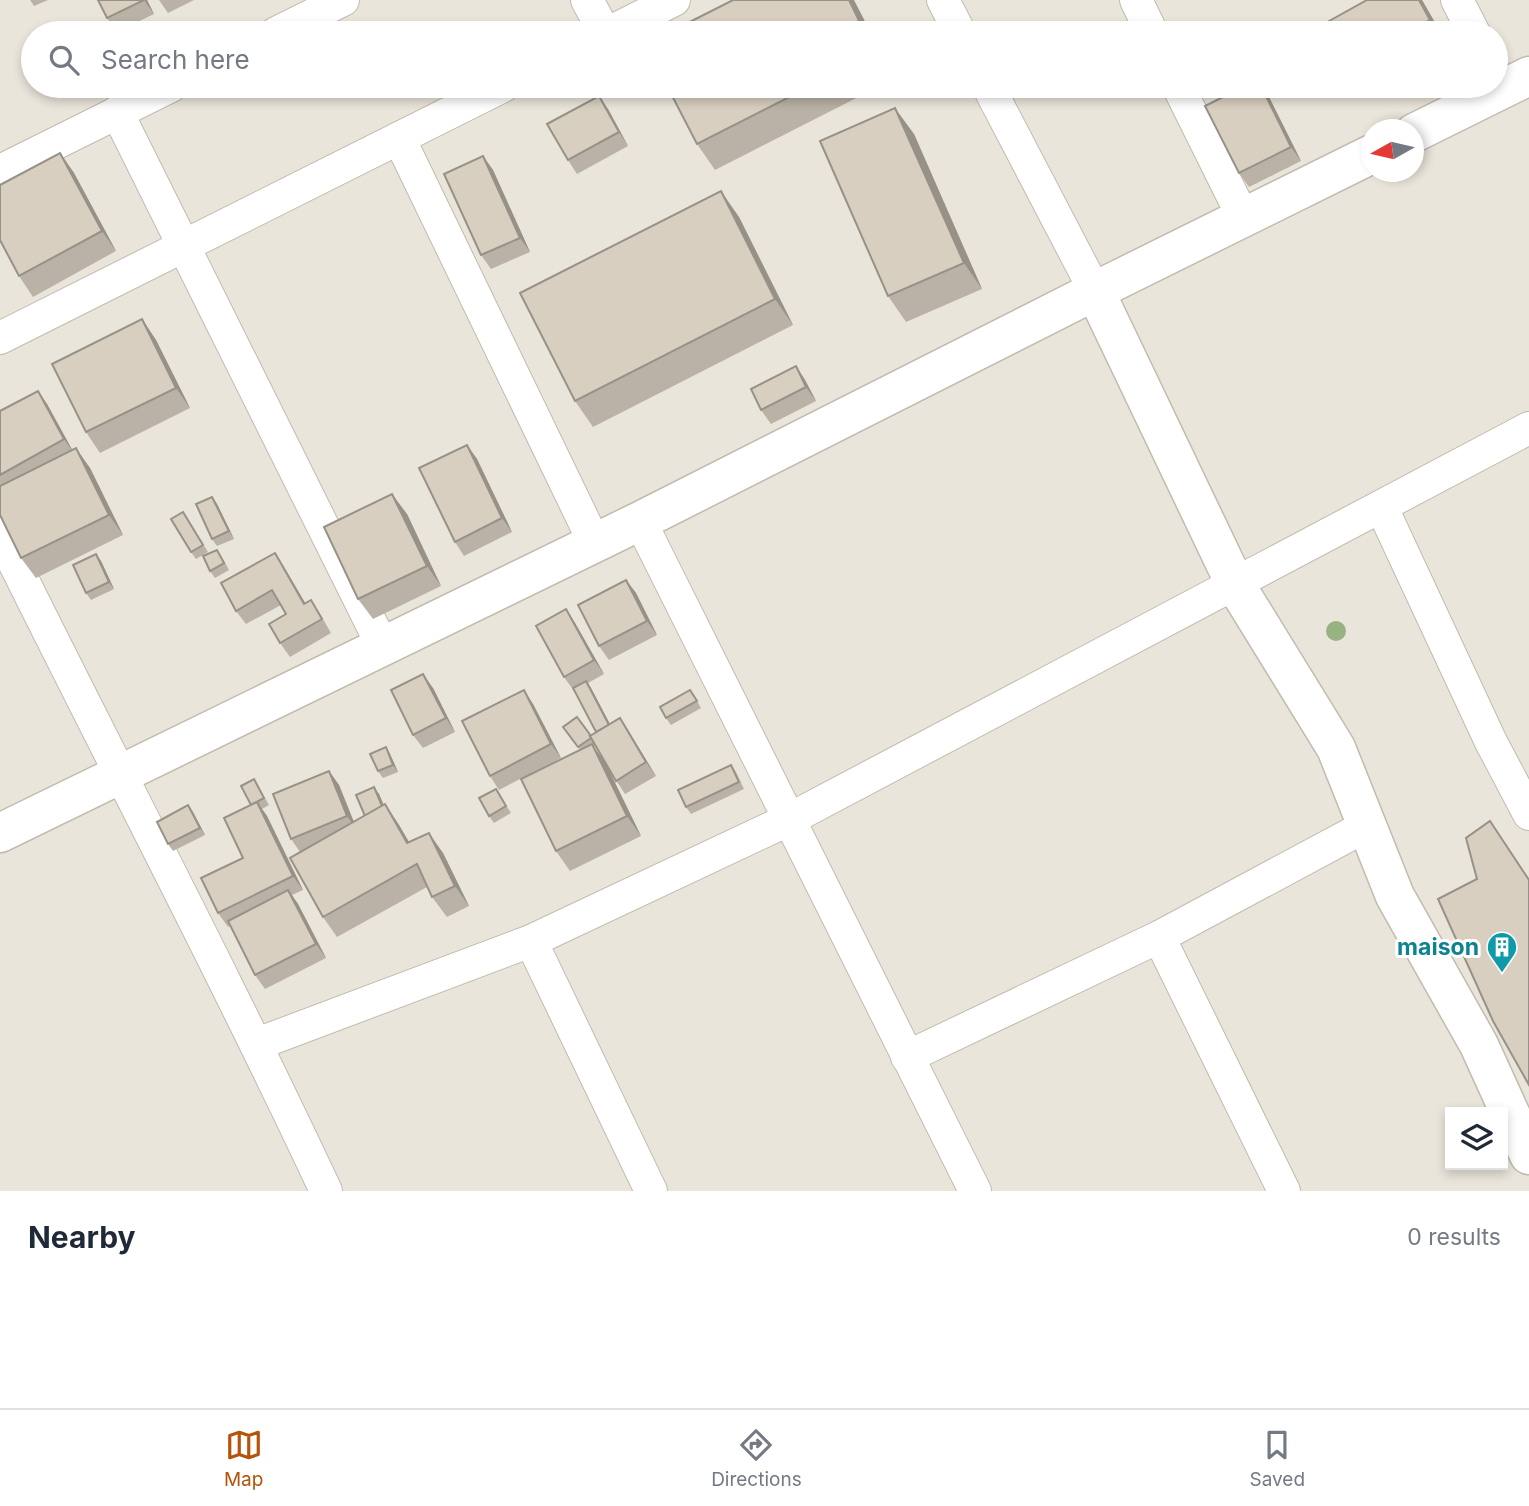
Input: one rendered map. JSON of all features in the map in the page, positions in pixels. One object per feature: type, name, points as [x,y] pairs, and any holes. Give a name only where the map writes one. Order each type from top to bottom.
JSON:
[{"type":"street","points":[[300,21],[343,0]]},
{"type":"street","points":[[587,0],[599,21]]},
{"type":"street","points":[[631,21],[674,0]]},
{"type":"street","points":[[943,0],[954,21]]},
{"type":"street","points":[[1136,0],[1146,21]]},
{"type":"street","points":[[1457,0],[1468,21]]},
{"type":"street","points":[[0,171],[146,98]]},
{"type":"street","points":[[0,338],[479,98]]},
{"type":"street","points":[[994,98],[1095,290],[1236,584],[1336,748],[1395,897],[1479,1045],[1529,1155]]},
{"type":"street","points":[[1184,98],[1244,219]]},
{"type":"street","points":[[1424,127],[1478,98]]},
{"type":"street","points":[[117,112],[383,647]]},
{"type":"street","points":[[399,138],[595,544]]},
{"type":"street","points":[[0,833],[640,522],[1095,290],[1361,159]]},
{"type":"street","points":[[257,1044],[531,941],[788,820],[1529,428]]},
{"type":"street","points":[[1382,508],[1491,742],[1529,814]]},
{"type":"street","points":[[640,522],[975,1191]]},
{"type":"street","points":[[0,534],[118,775],[257,1044],[326,1191]]},
{"type":"street","points":[[907,1057],[1159,937],[1366,826]]},
{"type":"street","points":[[1159,937],[1284,1191]]},
{"type":"street","points":[[531,941],[651,1191]]},
{"type":"shaded area","points":[[0,0],[1529,0],[1529,1191],[0,1191]]},
{"type":"building","points":[[98,0],[144,0],[107,18]]},
{"type":"building","points":[[733,0],[849,0],[859,21],[692,21]]},
{"type":"building","points":[[1367,0],[1419,0],[1430,20],[1428,21],[1329,21]]},
{"type":"building","points":[[595,98],[600,98],[619,132],[568,160],[547,124]]},
{"type":"building","points":[[673,98],[787,98],[697,144]]},
{"type":"building","points":[[1221,98],[1267,98],[1291,147],[1239,173],[1205,106]]},
{"type":"building","points":[[895,108],[964,263],[888,296],[820,141]]},
{"type":"building","points":[[60,153],[102,231],[19,276],[0,240],[0,185]]},
{"type":"building","points":[[483,156],[520,238],[481,255],[444,174]]},
{"type":"building","points":[[721,191],[775,299],[575,401],[520,293]]},
{"type":"building","points":[[142,319],[176,388],[86,432],[52,364]]},
{"type":"building","points":[[796,366],[806,387],[761,410],[751,389]]},
{"type":"building","points":[[38,391],[64,439],[0,475],[0,411]]},
{"type":"building","points":[[467,445],[502,518],[455,542],[419,468]]},
{"type":"building","points":[[76,448],[109,515],[21,558],[0,515],[0,486]]},
{"type":"building","points":[[392,494],[427,566],[358,599],[324,527]]},
{"type":"building","points":[[212,497],[229,531],[212,539],[196,504]]},
{"type":"building","points":[[183,512],[203,545],[191,552],[171,519]]},
{"type":"building","points":[[217,550],[224,563],[210,571],[203,556]]},
{"type":"building","points":[[275,553],[304,604],[311,600],[322,619],[280,643],[269,624],[286,614],[272,590],[236,611],[221,583]]},
{"type":"building","points":[[96,554],[109,582],[86,593],[73,565]]},
{"type":"building","points":[[626,580],[647,621],[599,646],[578,605]]},
{"type":"building","points":[[566,609],[594,660],[564,677],[536,626]]},
{"type":"building","points":[[423,674],[446,718],[413,735],[391,690]]},
{"type":"building","points":[[586,681],[609,725],[596,732],[573,688]]},
{"type":"building","points":[[524,690],[551,744],[490,776],[462,721]]},
{"type":"building","points":[[690,690],[697,701],[666,718],[660,707]]},
{"type":"building","points":[[577,717],[591,736],[578,747],[563,727]]},
{"type":"building","points":[[620,718],[646,762],[616,781],[590,736]]},
{"type":"building","points":[[592,744],[627,816],[556,851],[521,779]]},
{"type":"building","points":[[386,747],[393,765],[378,771],[370,754]]},
{"type":"building","points":[[731,765],[739,782],[686,807],[678,790]]},
{"type":"building","points":[[329,771],[347,816],[291,839],[273,794]]},
{"type":"building","points":[[254,779],[264,798],[251,805],[241,786]]},
{"type":"building","points":[[374,787],[382,806],[365,816],[356,795]]},
{"type":"building","points":[[496,789],[506,806],[489,816],[479,798]]},
{"type":"building","points":[[257,802],[293,876],[218,913],[201,878],[243,858],[224,818]]},
{"type":"building","points":[[385,804],[407,843],[429,833],[455,886],[432,897],[417,864],[323,917],[290,858]]},
{"type":"building","points":[[188,805],[200,828],[168,844],[157,822]]},
{"type":"building","name":"maison","points":[[1490,821],[1529,880],[1529,1085],[1493,1021],[1438,899],[1477,879],[1466,838]]},
{"type":"building","points":[[288,890],[316,944],[255,975],[228,921]]},
{"type":"place","name":"maison","points":[[1502,974]]}]
